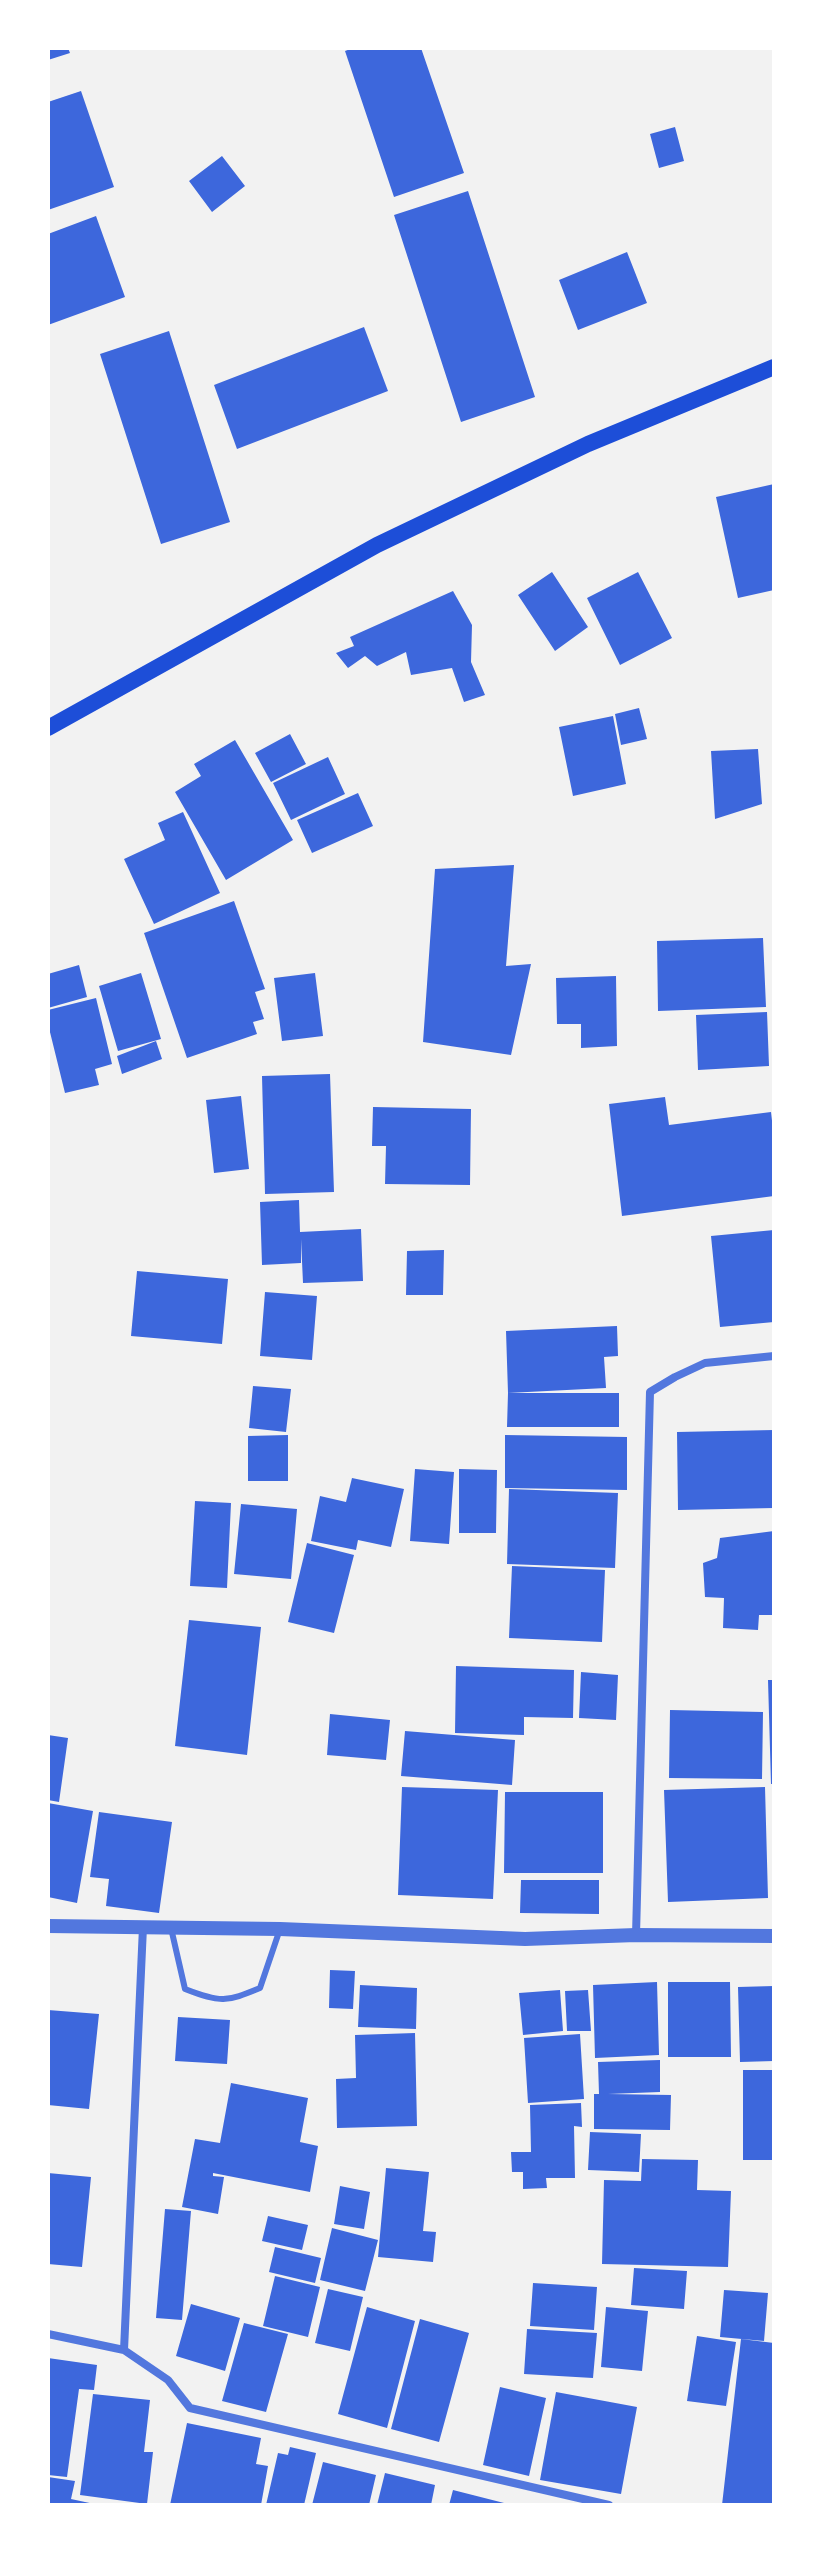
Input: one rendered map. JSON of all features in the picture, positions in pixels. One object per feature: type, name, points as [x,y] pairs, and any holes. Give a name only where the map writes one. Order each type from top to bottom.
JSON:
[{"type":"main road","points":[[48,728],[377,545],[588,444],[774,367]]},
{"type":"street","points":[[636,1935],[650,1392],[705,1363],[774,1356]]},
{"type":"street","points":[[48,1926],[280,1929],[525,1939],[636,1935],[774,1936]]},
{"type":"street","points":[[124,2350],[143,1927]]},
{"type":"street","points":[[48,2334],[124,2350],[168,2380],[190,2408],[609,2505]]},
{"type":"lane","points":[[171,1928],[185,1989],[206,1997],[230,2000],[260,1988],[280,1929]]},
{"type":"building","points":[[48,48],[68,48],[70,53],[48,60]]},
{"type":"building","points":[[353,48],[421,48],[464,173],[394,197],[345,51]]},
{"type":"building","points":[[81,91],[114,187],[48,210],[48,102]]},
{"type":"building","points":[[675,127],[684,161],[659,168],[650,134]]},
{"type":"building","points":[[222,156],[245,186],[212,212],[189,181]]},
{"type":"building","points":[[468,191],[535,397],[461,422],[394,215]]},
{"type":"building","points":[[96,216],[125,297],[48,325],[48,234]]},
{"type":"building","points":[[627,252],[647,303],[578,330],[559,280]]},
{"type":"building","points":[[364,327],[388,391],[237,449],[214,385]]},
{"type":"building","points":[[169,331],[230,522],[161,544],[100,354]]},
{"type":"building","points":[[774,484],[774,590],[738,598],[716,497]]},
{"type":"building","points":[[552,572],[588,627],[555,651],[518,595]]},
{"type":"building","points":[[638,572],[672,638],[620,665],[587,598]]},
{"type":"building","points":[[453,591],[472,625],[471,662],[485,695],[464,702],[452,668],[411,675],[406,652],[377,666],[365,656],[348,668],[336,653],[354,646],[350,637]]},
{"type":"building","points":[[639,708],[647,739],[621,745],[615,714]]},
{"type":"building","points":[[613,716],[626,784],[573,796],[559,727]]},
{"type":"building","points":[[290,734],[306,764],[271,782],[255,753]]},
{"type":"building","points":[[235,740],[293,840],[226,880],[175,792],[201,776],[194,764]]},
{"type":"building","points":[[758,749],[762,804],[715,819],[711,751]]},
{"type":"building","points":[[328,757],[345,794],[291,820],[273,783]]},
{"type":"building","points":[[358,793],[373,826],[312,853],[297,820]]},
{"type":"building","points":[[183,812],[220,893],[154,924],[124,859],[165,840],[158,823]]},
{"type":"building","points":[[514,865],[506,966],[531,964],[511,1055],[423,1042],[435,869]]},
{"type":"building","points":[[234,901],[265,989],[255,992],[264,1019],[253,1022],[257,1034],[187,1058],[144,933]]},
{"type":"building","points":[[763,938],[766,1007],[658,1011],[657,941]]},
{"type":"building","points":[[79,965],[87,997],[48,1008],[48,974]]},
{"type":"building","points":[[141,973],[161,1039],[118,1051],[99,986]]},
{"type":"building","points":[[315,973],[323,1036],[282,1041],[274,978]]},
{"type":"building","points":[[616,976],[617,1046],[581,1048],[581,1024],[557,1024],[556,978]]},
{"type":"building","points":[[96,998],[112,1064],[95,1069],[99,1085],[65,1093],[48,1024],[48,1010]]},
{"type":"building","points":[[767,1012],[769,1066],[698,1070],[696,1015]]},
{"type":"building","points":[[156,1041],[162,1059],[122,1074],[117,1056]]},
{"type":"building","points":[[330,1074],[334,1192],[265,1194],[262,1076]]},
{"type":"building","points":[[241,1096],[249,1169],[214,1173],[206,1100]]},
{"type":"building","points":[[665,1097],[669,1125],[771,1112],[774,1196],[622,1216],[609,1104]]},
{"type":"building","points":[[373,1107],[471,1109],[470,1185],[385,1184],[386,1146],[372,1146]]},
{"type":"building","points":[[299,1200],[300,1232],[361,1229],[363,1281],[303,1283],[301,1239],[301,1263],[262,1265],[260,1202]]},
{"type":"building","points":[[774,1230],[774,1322],[720,1327],[711,1236]]},
{"type":"building","points":[[444,1250],[443,1295],[406,1295],[407,1251]]},
{"type":"building","points":[[137,1271],[228,1279],[222,1344],[131,1336]]},
{"type":"building","points":[[265,1292],[317,1296],[312,1360],[260,1356]]},
{"type":"building","points":[[617,1326],[618,1356],[604,1357],[606,1388],[508,1393],[506,1331]]},
{"type":"building","points":[[253,1386],[291,1389],[286,1432],[249,1428]]},
{"type":"building","points":[[508,1393],[619,1393],[619,1427],[507,1427]]},
{"type":"building","points":[[774,1430],[774,1508],[678,1510],[677,1432]]},
{"type":"building","points":[[288,1435],[288,1481],[248,1481],[248,1436]]},
{"type":"building","points":[[505,1435],[627,1437],[627,1490],[505,1488]]},
{"type":"building","points":[[415,1469],[454,1472],[449,1544],[410,1541]]},
{"type":"building","points":[[459,1469],[497,1470],[496,1533],[459,1533]]},
{"type":"building","points":[[352,1478],[404,1489],[391,1547],[358,1540],[356,1550],[311,1541],[320,1496],[346,1502]]},
{"type":"building","points":[[509,1489],[618,1493],[615,1568],[507,1564]]},
{"type":"building","points":[[195,1501],[231,1503],[227,1588],[190,1586]]},
{"type":"building","points":[[241,1504],[297,1509],[291,1579],[234,1574]]},
{"type":"building","points":[[774,1531],[774,1615],[759,1615],[758,1630],[723,1628],[724,1598],[705,1597],[703,1563],[717,1558],[720,1538]]},
{"type":"building","points":[[307,1543],[354,1555],[334,1633],[288,1622]]},
{"type":"building","points":[[512,1566],[605,1570],[602,1642],[509,1638]]},
{"type":"building","points":[[189,1620],[261,1627],[247,1755],[175,1746]]},
{"type":"building","points":[[456,1666],[574,1670],[573,1718],[524,1717],[524,1735],[455,1733]]},
{"type":"building","points":[[581,1672],[618,1675],[616,1720],[579,1718]]},
{"type":"building","points":[[768,1680],[774,1680],[774,1784],[771,1784]]},
{"type":"building","points":[[670,1710],[763,1712],[762,1779],[669,1778]]},
{"type":"building","points":[[330,1714],[390,1720],[386,1760],[327,1755]]},
{"type":"building","points":[[405,1731],[515,1740],[512,1785],[401,1776]]},
{"type":"building","points":[[48,1735],[68,1738],[59,1802],[48,1800]]},
{"type":"building","points":[[402,1787],[498,1790],[493,1899],[398,1895]]},
{"type":"building","points":[[765,1787],[768,1898],[668,1902],[664,1790]]},
{"type":"building","points":[[505,1792],[603,1792],[603,1873],[504,1873]]},
{"type":"building","points":[[48,1803],[93,1811],[77,1903],[48,1897]]},
{"type":"building","points":[[99,1812],[172,1822],[159,1913],[106,1906],[109,1879],[90,1877]]},
{"type":"building","points":[[521,1880],[599,1880],[599,1914],[520,1913]]},
{"type":"building","points":[[330,1970],[355,1971],[353,2009],[329,2008]]},
{"type":"building","points":[[657,1982],[659,2055],[595,2058],[593,1985]]},
{"type":"building","points":[[668,1982],[730,1982],[731,2057],[668,2057]]},
{"type":"building","points":[[360,1985],[417,1988],[416,2029],[358,2027]]},
{"type":"building","points":[[774,1986],[774,2061],[740,2062],[738,1987]]},
{"type":"building","points":[[560,1990],[563,2031],[523,2035],[519,1993]]},
{"type":"building","points":[[588,1990],[591,2031],[567,2031],[565,1991]]},
{"type":"building","points":[[48,2010],[99,2014],[89,2109],[48,2105]]},
{"type":"building","points":[[178,2017],[230,2020],[227,2064],[175,2061]]},
{"type":"building","points":[[415,2033],[417,2126],[337,2128],[336,2079],[356,2078],[355,2035]]},
{"type":"building","points":[[580,2034],[584,2099],[528,2103],[524,2038]]},
{"type":"building","points":[[660,2060],[660,2092],[608,2094],[671,2095],[670,2130],[594,2129],[594,2094],[599,2094],[598,2062]]},
{"type":"building","points":[[743,2070],[774,2070],[774,2160],[743,2160]]},
{"type":"building","points":[[231,2083],[308,2098],[300,2142],[318,2146],[310,2192],[213,2173],[213,2176],[224,2177],[218,2214],[182,2207],[195,2139],[220,2143]]},
{"type":"building","points":[[581,2103],[582,2127],[574,2126],[575,2178],[546,2178],[547,2188],[523,2189],[523,2172],[512,2172],[511,2152],[531,2152],[530,2105]]},
{"type":"building","points":[[590,2132],[641,2134],[639,2172],[588,2170]]},
{"type":"building","points":[[642,2159],[698,2160],[697,2190],[731,2191],[728,2267],[602,2264],[604,2180],[641,2181]]},
{"type":"building","points":[[386,2168],[429,2172],[423,2231],[436,2232],[433,2262],[378,2257]]},
{"type":"building","points":[[48,2173],[91,2177],[82,2267],[48,2264]]},
{"type":"building","points":[[340,2186],[370,2192],[364,2229],[334,2224]]},
{"type":"building","points":[[165,2209],[191,2211],[182,2320],[156,2318]]},
{"type":"building","points":[[268,2216],[308,2225],[302,2250],[262,2241]]},
{"type":"building","points":[[332,2228],[378,2240],[365,2291],[320,2280]]},
{"type":"building","points":[[275,2247],[321,2258],[315,2283],[269,2272]]},
{"type":"building","points":[[634,2268],[687,2271],[684,2309],[631,2305]]},
{"type":"building","points":[[275,2276],[320,2287],[308,2337],[263,2326]]},
{"type":"building","points":[[533,2283],[597,2287],[594,2330],[530,2326]]},
{"type":"building","points":[[328,2289],[363,2297],[350,2351],[315,2343]]},
{"type":"building","points":[[724,2290],[768,2293],[764,2341],[720,2337]]},
{"type":"building","points":[[191,2304],[240,2318],[225,2371],[176,2356]]},
{"type":"building","points":[[367,2307],[415,2321],[387,2428],[338,2414]]},
{"type":"building","points":[[606,2307],[648,2311],[642,2371],[601,2367]]},
{"type":"building","points":[[420,2319],[469,2333],[439,2442],[391,2429]]},
{"type":"building","points":[[244,2323],[288,2334],[266,2412],[222,2401]]},
{"type":"building","points":[[527,2329],[597,2333],[593,2378],[524,2374]]},
{"type":"building","points":[[697,2336],[736,2342],[726,2406],[687,2401]]},
{"type":"building","points":[[741,2339],[774,2343],[774,2505],[722,2505]]},
{"type":"building","points":[[48,2358],[97,2365],[94,2390],[79,2389],[67,2477],[48,2475]]},
{"type":"building","points":[[500,2387],[546,2398],[529,2476],[483,2465]]},
{"type":"building","points":[[556,2392],[637,2407],[621,2494],[540,2480]]},
{"type":"building","points":[[93,2394],[150,2400],[144,2452],[153,2452],[147,2504],[80,2495]]},
{"type":"building","points":[[187,2423],[261,2438],[256,2464],[268,2466],[261,2505],[170,2505]]},
{"type":"building","points":[[290,2447],[316,2453],[304,2505],[266,2505],[278,2453],[288,2455]]},
{"type":"building","points":[[323,2462],[376,2475],[369,2505],[312,2505]]},
{"type":"building","points":[[385,2473],[435,2485],[431,2505],[377,2505]]},
{"type":"building","points":[[48,2477],[75,2481],[71,2499],[99,2505],[48,2505]]},
{"type":"building","points":[[453,2490],[508,2504],[508,2505],[449,2505]]}]
